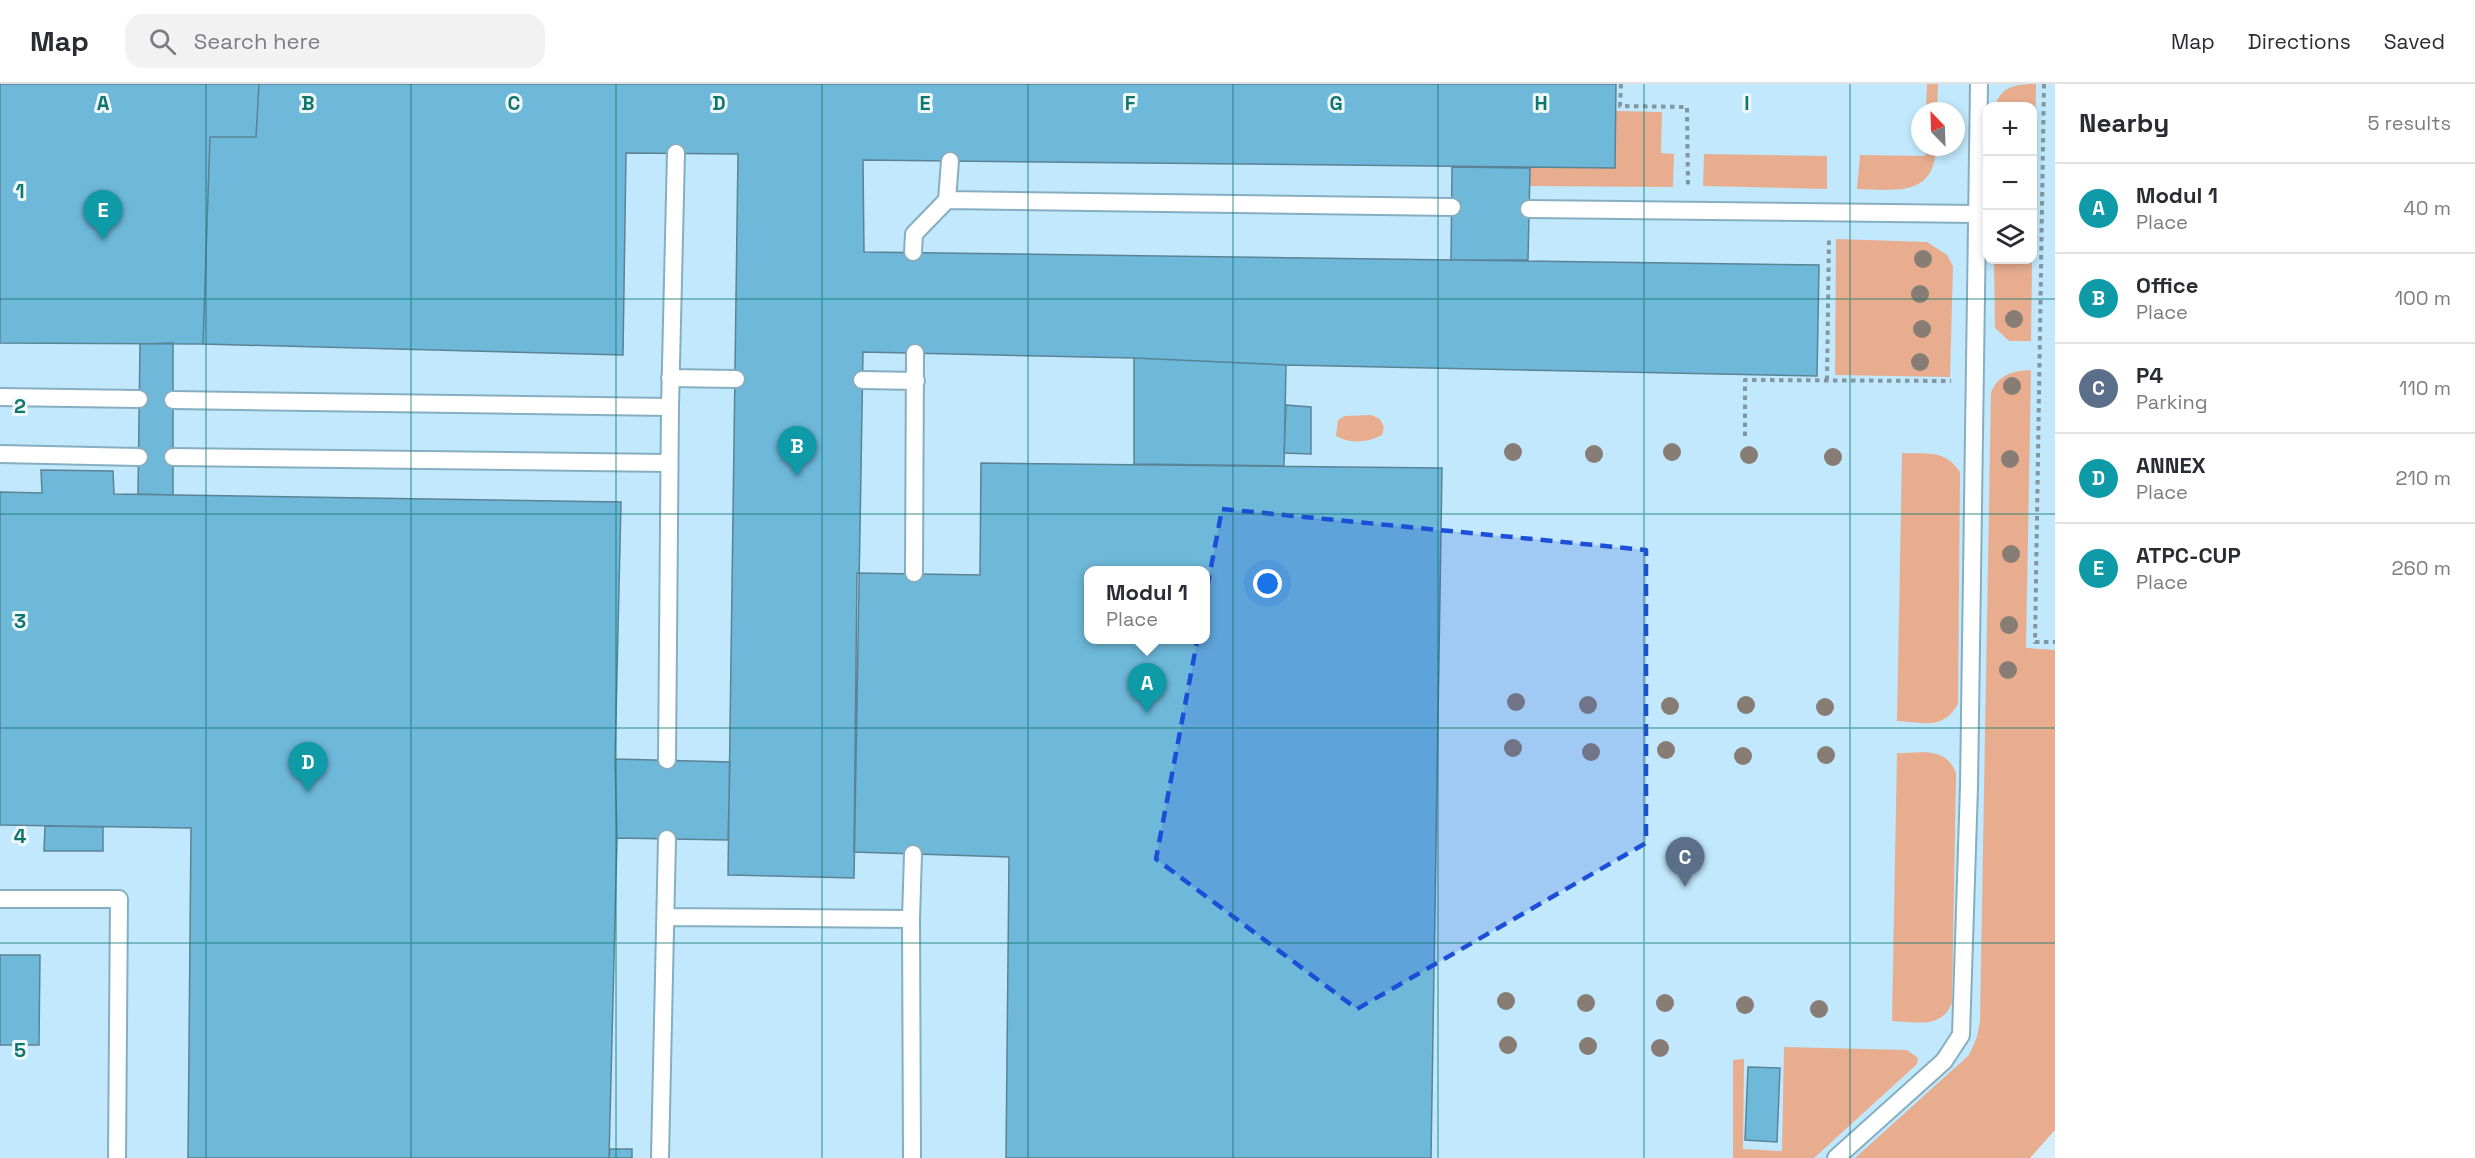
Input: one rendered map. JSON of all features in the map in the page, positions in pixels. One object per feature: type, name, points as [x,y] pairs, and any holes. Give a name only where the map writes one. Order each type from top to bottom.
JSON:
[{"type":"lane","points":[[1836,1158],[1944,1061],[1960,1035],[1969,786],[1979,84]]},
{"type":"lane","points":[[667,760],[668,463],[676,153]]},
{"type":"lane","points":[[914,252],[914,234],[947,200],[950,161]]},
{"type":"lane","points":[[947,200],[1452,207]]},
{"type":"lane","points":[[1529,210],[1978,214]]},
{"type":"lane","points":[[914,573],[915,353]]},
{"type":"lane","points":[[670,378],[736,379]]},
{"type":"lane","points":[[862,380],[916,381]]},
{"type":"lane","points":[[0,397],[139,399]]},
{"type":"lane","points":[[173,400],[670,407]]},
{"type":"lane","points":[[0,454],[139,457]]},
{"type":"lane","points":[[173,458],[668,463]]},
{"type":"lane","points":[[660,1158],[667,839]]},
{"type":"lane","points":[[912,1158],[913,854]]},
{"type":"lane","points":[[0,899],[119,899],[117,1158]]},
{"type":"lane","points":[[666,917],[911,919]]},
{"type":"path","points":[[1621,84],[1620,106],[1687,107],[1688,162]]},
{"type":"path","points":[[2044,84],[2035,642],[2055,642]]},
{"type":"path","points":[[1827,380],[1830,213]]},
{"type":"path","points":[[1745,436],[1745,380],[1976,381]]},
{"type":"highlighted area","points":[[1222,509],[1646,550],[1646,843],[1357,1009],[1156,859]]},
{"type":"shaded area","points":[[0,84],[2055,84],[2055,1127],[2028,1158],[0,1158]]},
{"type":"shaded area","points":[[1927,84],[1938,84],[1937,102],[1926,102]]},
{"type":"shaded area","points":[[2036,84],[2036,102],[1997,102],[2006,90]]},
{"type":"shaded area","points":[[1616,111],[1662,112],[1661,153],[1674,154],[1673,187],[1529,186],[1530,168],[1615,168]]},
{"type":"shaded area","points":[[1704,154],[1827,156],[1827,189],[1703,186]]},
{"type":"shaded area","points":[[1860,155],[1935,156],[1929,175],[1921,183],[1910,187],[1885,190],[1857,189]]},
{"type":"shaded area","points":[[1836,239],[1927,242],[1947,255],[1953,266],[1950,377],[1835,375]]},
{"type":"shaded area","points":[[1994,264],[2032,264],[2031,341],[2009,341],[1995,328]]},
{"type":"shaded area","points":[[2031,370],[2026,648],[2055,650],[2055,1130],[2030,1158],[1855,1158],[1969,1055],[1977,1037],[1980,1021],[1991,392],[2003,377],[2018,371]]},
{"type":"shaded area","points":[[1371,415],[1380,419],[1384,427],[1382,435],[1359,442],[1336,436],[1338,420],[1345,416]]},
{"type":"shaded area","points":[[1902,453],[1927,453],[1942,456],[1960,472],[1958,704],[1946,718],[1932,723],[1897,721]]},
{"type":"shaded area","points":[[1924,752],[1939,755],[1952,764],[1956,773],[1952,1003],[1942,1017],[1919,1023],[1892,1021],[1897,753]]},
{"type":"shaded area","points":[[1784,1047],[1907,1050],[1918,1058],[1917,1064],[1814,1158],[1733,1158],[1733,1060],[1744,1059],[1743,1149],[1782,1151]]},
{"type":"building","points":[[0,84],[259,84],[256,137],[210,137],[203,344],[0,343]]},
{"type":"building","points":[[259,84],[1616,84],[1615,168],[863,160],[864,252],[1819,265],[1817,376],[1286,365],[1134,358],[863,352],[854,878],[728,875],[738,154],[626,153],[623,355],[203,344],[210,137],[256,137]]},
{"type":"building","points":[[1452,167],[1530,168],[1528,260],[1451,260]]},
{"type":"building","points":[[173,343],[173,495],[138,494],[140,344]]},
{"type":"building","points":[[1134,358],[1286,365],[1284,466],[1134,464]]},
{"type":"building","points":[[1286,405],[1311,407],[1311,454],[1284,453]]},
{"type":"building","points":[[981,463],[1442,468],[1431,1158],[1006,1158],[1009,857],[854,852],[857,573],[980,575]]},
{"type":"building","points":[[41,470],[113,471],[114,494],[621,502],[615,759],[617,838],[609,1158],[188,1158],[191,828],[0,825],[0,492],[42,493]]},
{"type":"building","points":[[615,759],[730,762],[728,840],[617,838]]},
{"type":"building","points":[[45,826],[103,827],[103,851],[44,851]]},
{"type":"building","points":[[0,955],[40,955],[39,1045],[0,1045]]},
{"type":"building","points":[[1748,1067],[1780,1068],[1777,1142],[1745,1140]]},
{"type":"building","points":[[610,1149],[632,1149],[632,1158],[609,1158]]},
{"type":"place","name":"ATPC-CUP","points":[[103,240]]},
{"type":"place","name":"Office","points":[[797,476]]},
{"type":"place","name":"Modul 1","points":[[1147,713]]},
{"type":"place","name":"ANNEX","points":[[308,792]]},
{"type":"place","name":"P4","points":[[1685,887]]}]
